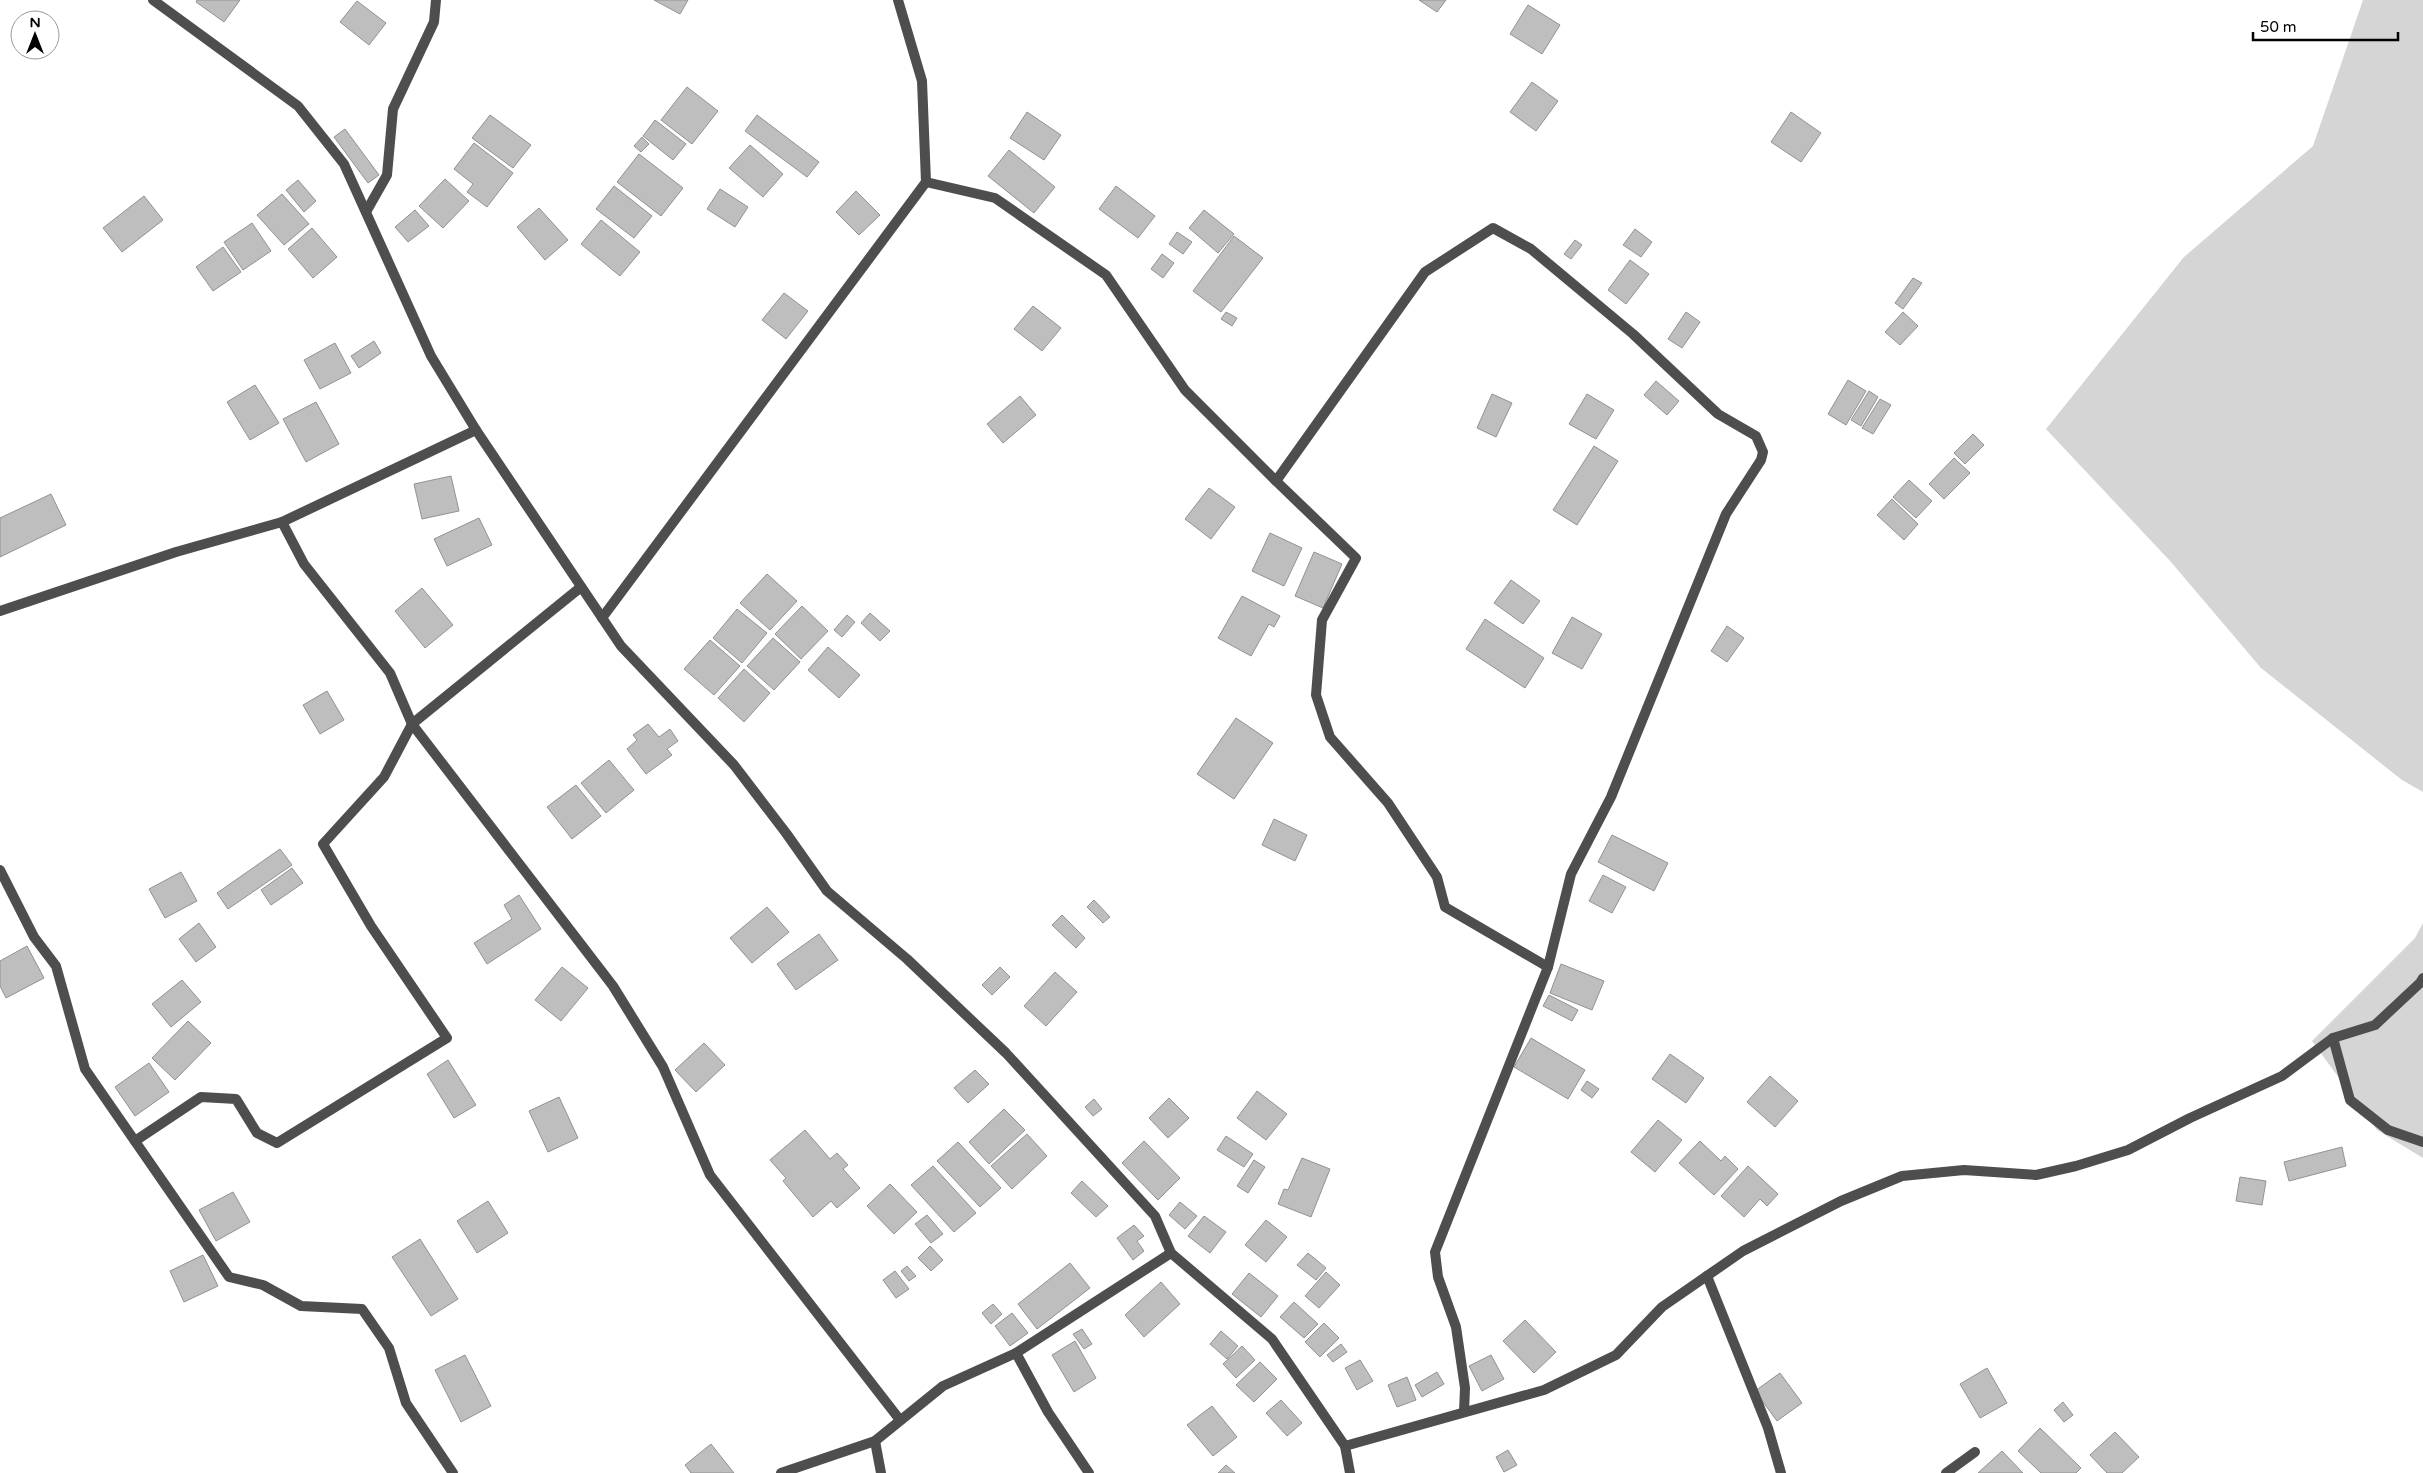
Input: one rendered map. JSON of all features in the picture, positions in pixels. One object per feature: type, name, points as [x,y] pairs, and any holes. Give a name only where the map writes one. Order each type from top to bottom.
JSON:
[{"type":"street","points":[[153,0],[298,106],[344,164],[431,356],[476,430],[621,646],[734,765],[786,833],[826,891],[907,959],[1006,1053],[1155,1216],[1171,1252],[1272,1339],[1345,1446],[1350,1473]]},
{"type":"street","points":[[366,212],[388,175],[393,109],[434,22],[436,0]]},
{"type":"street","points":[[602,618],[926,182],[922,81],[898,0]]},
{"type":"street","points":[[926,182],[996,198],[1106,275],[1185,390],[1356,558],[1322,620],[1316,694],[1330,737],[1388,803],[1437,877],[1445,907],[1548,967]]},
{"type":"street","points":[[1276,481],[1425,272],[1492,228],[1531,249],[1633,334],[1718,414],[1756,436],[1761,443],[1763,452],[1761,460],[1726,514],[1611,797],[1571,874],[1548,967],[1435,1252],[1438,1277],[1456,1327],[1465,1388],[1464,1412]]},
{"type":"street","points":[[0,612],[176,552],[282,522],[476,430]]},
{"type":"street","points":[[282,522],[304,564],[390,673],[412,724],[613,986],[663,1067],[710,1175],[900,1420]]},
{"type":"street","points":[[135,1141],[201,1097],[236,1099],[257,1133],[277,1143],[447,1038],[371,926],[323,844],[384,777],[412,724],[581,587]]},
{"type":"street","points":[[0,870],[34,937],[56,966],[85,1069],[229,1277],[264,1285],[301,1306],[362,1309],[389,1348],[406,1403],[453,1473]]},
{"type":"street","points":[[1345,1446],[1544,1390],[1616,1355],[1662,1306],[1744,1251],[1841,1201],[1902,1176],[1964,1170],[2036,1175],[2076,1166],[2128,1150],[2190,1118],[2282,1076],[2332,1038],[2375,1025],[2420,984],[2423,978]]},
{"type":"street","points":[[2332,1038],[2350,1100],[2388,1130],[2423,1142]]},
{"type":"street","points":[[781,1473],[875,1441],[943,1386],[1016,1353],[1171,1252]]},
{"type":"street","points":[[1707,1276],[1768,1428],[1781,1473]]},
{"type":"street","points":[[1016,1353],[1048,1412],[1089,1473]]},
{"type":"street","points":[[875,1441],[881,1473]]},
{"type":"street","points":[[1946,1473],[1975,1452]]},
{"type":"shaded area","points":[[2363,0],[2423,0],[2423,792],[2402,780],[2261,668],[2171,562],[2046,429],[2184,257],[2313,146]]},
{"type":"shaded area","points":[[2423,923],[2423,1158],[2377,1130],[2312,1041],[2415,938]]},
{"type":"building","points":[[197,0],[240,0],[224,22],[196,2]]},
{"type":"building","points":[[654,0],[688,0],[680,14]]},
{"type":"building","points":[[1419,0],[1446,0],[1437,12]]},
{"type":"building","points":[[357,1],[386,23],[369,45],[340,22]]},
{"type":"building","points":[[1528,5],[1560,25],[1542,54],[1510,34]]},
{"type":"building","points":[[1532,82],[1558,101],[1536,131],[1510,112]]},
{"type":"building","points":[[687,87],[718,111],[692,144],[661,120]]},
{"type":"building","points":[[1027,112],[1061,135],[1044,160],[1010,138]]},
{"type":"building","points":[[1791,112],[1821,133],[1801,162],[1771,142]]},
{"type":"building","points":[[490,115],[531,145],[513,168],[472,138]]},
{"type":"building","points":[[757,115],[819,162],[807,177],[745,131]]},
{"type":"building","points":[[655,120],[686,144],[673,160],[643,136]]},
{"type":"building","points":[[345,129],[379,175],[368,183],[334,137]]},
{"type":"building","points":[[642,137],[649,144],[641,152],[634,146]]},
{"type":"building","points":[[474,143],[513,173],[487,207],[467,192],[473,184],[454,169]]},
{"type":"building","points":[[750,145],[783,174],[763,197],[729,168]]},
{"type":"building","points":[[1009,150],[1055,187],[1034,213],[988,176]]},
{"type":"building","points":[[639,154],[683,188],[661,216],[617,182]]},
{"type":"building","points":[[445,179],[469,201],[443,228],[419,206]]},
{"type":"building","points":[[298,180],[316,201],[304,212],[286,190]]},
{"type":"building","points":[[614,186],[652,216],[634,238],[596,209]]},
{"type":"building","points":[[1116,186],[1155,216],[1138,238],[1099,209]]},
{"type":"building","points":[[720,189],[748,207],[735,227],[707,209]]},
{"type":"building","points":[[856,191],[880,215],[859,235],[836,212]]},
{"type":"building","points":[[282,194],[309,224],[284,245],[257,215]]},
{"type":"building","points":[[144,196],[163,220],[122,252],[103,228]]},
{"type":"building","points":[[539,208],[568,240],[545,260],[517,227]]},
{"type":"building","points":[[415,210],[429,226],[408,242],[395,227]]},
{"type":"building","points":[[1204,210],[1234,234],[1218,253],[1189,228]]},
{"type":"building","points":[[601,220],[640,252],[620,276],[581,244]]},
{"type":"building","points":[[252,223],[271,251],[243,270],[224,242]]},
{"type":"building","points":[[312,228],[337,257],[313,278],[288,249]]},
{"type":"building","points":[[1635,229],[1652,242],[1641,257],[1623,245]]},
{"type":"building","points":[[1177,232],[1192,242],[1183,254],[1169,244]]},
{"type":"building","points":[[1234,236],[1263,258],[1221,312],[1193,291]]},
{"type":"building","points":[[1575,240],[1582,245],[1571,259],[1564,254]]},
{"type":"building","points":[[223,247],[241,272],[213,291],[196,267]]},
{"type":"building","points":[[1162,254],[1174,263],[1163,278],[1151,269]]},
{"type":"building","points":[[1630,260],[1649,274],[1626,304],[1608,290]]},
{"type":"building","points":[[1913,278],[1922,283],[1903,309],[1895,303]]},
{"type":"building","points":[[784,293],[808,311],[786,339],[762,320]]},
{"type":"building","points":[[1033,306],[1061,328],[1042,351],[1014,329]]},
{"type":"building","points":[[1226,312],[1237,318],[1232,326],[1221,319]]},
{"type":"building","points":[[1686,312],[1700,322],[1682,348],[1668,339]]},
{"type":"building","points":[[1903,312],[1918,326],[1900,345],[1885,332]]},
{"type":"building","points":[[374,341],[381,353],[359,368],[351,356]]},
{"type":"building","points":[[335,343],[351,373],[320,389],[304,360]]},
{"type":"building","points":[[1848,380],[1866,391],[1846,425],[1828,414]]},
{"type":"building","points":[[1656,381],[1679,401],[1667,415],[1644,395]]},
{"type":"building","points":[[255,385],[279,423],[250,440],[227,402]]},
{"type":"building","points":[[1869,391],[1878,397],[1861,426],[1851,420]]},
{"type":"building","points":[[1492,394],[1512,403],[1496,437],[1477,428]]},
{"type":"building","points":[[1587,394],[1614,410],[1596,439],[1569,424]]},
{"type":"building","points":[[1020,396],[1036,415],[1003,443],[987,424]]},
{"type":"building","points":[[1880,399],[1891,405],[1873,434],[1862,428]]},
{"type":"building","points":[[316,402],[339,444],[306,462],[283,419]]},
{"type":"building","points":[[1973,434],[1984,445],[1965,464],[1954,453]]},
{"type":"building","points":[[1594,446],[1618,461],[1577,525],[1553,510]]},
{"type":"building","points":[[1954,458],[1970,473],[1944,499],[1929,484]]},
{"type":"building","points":[[451,476],[459,511],[422,519],[414,484]]},
{"type":"building","points":[[1909,480],[1932,501],[1916,518],[1893,497]]},
{"type":"building","points":[[1209,488],[1235,507],[1211,539],[1185,519]]},
{"type":"building","points":[[51,494],[66,525],[0,557],[0,518]]},
{"type":"building","points":[[1892,499],[1918,524],[1904,540],[1877,515]]},
{"type":"building","points":[[479,518],[492,545],[447,566],[434,539]]},
{"type":"building","points":[[1270,533],[1302,548],[1284,586],[1252,571]]},
{"type":"building","points":[[1314,552],[1342,564],[1323,608],[1295,596]]},
{"type":"building","points":[[767,574],[797,601],[770,630],[740,603]]},
{"type":"building","points":[[1511,580],[1540,601],[1523,624],[1494,603]]},
{"type":"building","points":[[422,588],[453,625],[425,648],[395,611]]},
{"type":"building","points":[[1242,596],[1280,616],[1274,627],[1269,624],[1251,656],[1218,638]]},
{"type":"building","points":[[802,606],[828,631],[801,659],[775,634]]},
{"type":"building","points":[[737,609],[767,633],[742,663],[713,638]]},
{"type":"building","points":[[870,613],[890,631],[880,641],[861,623]]},
{"type":"building","points":[[847,615],[855,622],[842,637],[834,630]]},
{"type":"building","points":[[1572,617],[1602,634],[1582,669],[1552,653]]},
{"type":"building","points":[[1485,619],[1544,658],[1525,688],[1466,649]]},
{"type":"building","points":[[1727,626],[1744,638],[1727,662],[1711,651]]},
{"type":"building","points":[[773,638],[800,662],[774,690],[747,666]]},
{"type":"building","points":[[710,640],[740,666],[714,695],[684,669]]},
{"type":"building","points":[[828,647],[860,675],[839,698],[808,670]]},
{"type":"building","points":[[744,669],[770,693],[744,722],[718,698]]},
{"type":"building","points":[[327,691],[344,720],[320,734],[303,705]]},
{"type":"building","points":[[1236,718],[1273,743],[1234,799],[1197,774]]},
{"type":"building","points":[[648,724],[659,737],[670,729],[678,741],[667,749],[672,755],[646,774],[627,749],[637,740],[633,735]]},
{"type":"building","points":[[609,760],[634,790],[606,813],[581,783]]},
{"type":"building","points":[[576,785],[601,816],[572,839],[547,807]]},
{"type":"building","points":[[1274,819],[1307,835],[1295,861],[1262,845]]},
{"type":"building","points":[[1612,835],[1668,863],[1654,891],[1598,862]]},
{"type":"building","points":[[280,849],[292,865],[228,909],[217,893]]},
{"type":"building","points":[[292,868],[303,883],[271,905],[261,890]]},
{"type":"building","points":[[181,872],[197,901],[165,918],[149,889]]},
{"type":"building","points":[[1603,875],[1626,887],[1612,913],[1589,901]]},
{"type":"building","points":[[519,895],[541,929],[487,964],[474,943],[512,919],[504,905]]},
{"type":"building","points":[[1094,900],[1110,917],[1103,923],[1087,907]]},
{"type":"building","points":[[767,907],[789,932],[752,963],[730,938]]},
{"type":"building","points":[[1062,915],[1085,938],[1076,948],[1052,925]]},
{"type":"building","points":[[199,923],[216,947],[196,962],[179,939]]},
{"type":"building","points":[[819,934],[838,960],[796,990],[777,964]]},
{"type":"building","points":[[27,946],[44,978],[6,998],[0,986],[0,961]]},
{"type":"building","points":[[1561,964],[1604,981],[1592,1010],[1550,993]]},
{"type":"building","points":[[562,967],[588,988],[561,1021],[535,1000]]},
{"type":"building","points":[[1000,967],[1010,977],[992,995],[982,985]]},
{"type":"building","points":[[1055,972],[1077,992],[1046,1026],[1024,1006]]},
{"type":"building","points":[[182,980],[201,1002],[171,1027],[152,1004]]},
{"type":"building","points":[[1549,995],[1578,1010],[1572,1021],[1543,1006]]},
{"type":"building","points":[[188,1021],[211,1043],[175,1080],[152,1058]]},
{"type":"building","points":[[1531,1038],[1585,1070],[1568,1099],[1514,1067]]},
{"type":"building","points":[[704,1043],[725,1065],[696,1092],[675,1070]]},
{"type":"building","points":[[1670,1054],[1704,1078],[1686,1103],[1652,1079]]},
{"type":"building","points":[[448,1060],[476,1105],[454,1118],[427,1074]]},
{"type":"building","points":[[149,1063],[169,1092],[135,1116],[115,1087]]},
{"type":"building","points":[[975,1070],[989,1084],[968,1103],[954,1088]]},
{"type":"building","points":[[1770,1076],[1798,1101],[1775,1127],[1747,1102]]},
{"type":"building","points":[[1587,1081],[1599,1089],[1592,1098],[1581,1090]]},
{"type":"building","points":[[1257,1091],[1287,1114],[1266,1140],[1237,1118]]},
{"type":"building","points":[[559,1097],[578,1138],[548,1152],[529,1111]]},
{"type":"building","points":[[1169,1098],[1189,1118],[1168,1138],[1149,1118]]},
{"type":"building","points":[[1094,1099],[1102,1109],[1093,1116],[1085,1107]]},
{"type":"building","points":[[1004,1109],[1025,1130],[989,1164],[969,1142]]},
{"type":"building","points":[[1658,1120],[1682,1140],[1655,1172],[1631,1152]]},
{"type":"building","points":[[805,1130],[830,1159],[837,1153],[848,1165],[843,1169],[860,1188],[837,1208],[831,1201],[813,1217],[783,1181],[786,1178],[770,1160]]},
{"type":"building","points":[[1027,1134],[1047,1156],[1012,1189],[991,1166]]},
{"type":"building","points":[[1226,1136],[1253,1154],[1244,1167],[1217,1150]]},
{"type":"building","points":[[1144,1141],[1180,1178],[1158,1200],[1122,1163]]},
{"type":"building","points":[[1700,1141],[1721,1161],[1725,1156],[1738,1169],[1714,1195],[1679,1163]]},
{"type":"building","points":[[958,1142],[1001,1188],[980,1207],[937,1161]]},
{"type":"building","points":[[2342,1147],[2346,1166],[2289,1181],[2284,1162]]},
{"type":"building","points":[[1302,1158],[1330,1169],[1311,1217],[1278,1204],[1284,1189],[1288,1190]]},
{"type":"building","points":[[1254,1160],[1265,1167],[1248,1193],[1237,1186]]},
{"type":"building","points":[[933,1166],[976,1213],[954,1232],[911,1185]]},
{"type":"building","points":[[1748,1166],[1778,1194],[1767,1206],[1760,1199],[1744,1217],[1721,1196]]},
{"type":"building","points":[[2240,1177],[2266,1181],[2262,1205],[2236,1201]]},
{"type":"building","points":[[1082,1181],[1108,1206],[1096,1217],[1071,1193]]},
{"type":"building","points":[[890,1184],[917,1212],[894,1234],[867,1206]]},
{"type":"building","points":[[233,1192],[250,1222],[216,1241],[199,1210]]},
{"type":"building","points":[[488,1201],[508,1233],[477,1253],[457,1221]]},
{"type":"building","points":[[1180,1202],[1197,1216],[1185,1229],[1169,1215]]},
{"type":"building","points":[[927,1215],[943,1234],[931,1243],[915,1224]]},
{"type":"building","points":[[1204,1216],[1226,1232],[1210,1253],[1188,1236]]},
{"type":"building","points":[[1266,1220],[1287,1237],[1266,1262],[1245,1245]]},
{"type":"building","points":[[1134,1225],[1144,1236],[1137,1241],[1144,1251],[1133,1260],[1117,1238]]},
{"type":"building","points":[[420,1239],[458,1299],[431,1316],[392,1257]]},
{"type":"building","points":[[930,1246],[943,1260],[931,1271],[918,1258]]},
{"type":"building","points":[[1308,1253],[1326,1268],[1316,1280],[1297,1265]]},
{"type":"building","points":[[203,1255],[218,1286],[184,1302],[170,1271]]},
{"type":"building","points":[[1070,1263],[1090,1288],[1037,1329],[1018,1304]]},
{"type":"building","points":[[907,1266],[916,1276],[909,1281],[901,1271]]},
{"type":"building","points":[[895,1271],[909,1289],[896,1298],[883,1280]]},
{"type":"building","points":[[1326,1272],[1340,1285],[1319,1308],[1305,1296]]},
{"type":"building","points":[[1249,1273],[1278,1296],[1261,1317],[1232,1294]]},
{"type":"building","points":[[1161,1282],[1180,1304],[1144,1337],[1125,1315]]},
{"type":"building","points":[[1294,1302],[1318,1324],[1304,1338],[1280,1317]]},
{"type":"building","points":[[993,1304],[1002,1314],[991,1324],[982,1313]]},
{"type":"building","points":[[1012,1313],[1028,1333],[1010,1346],[995,1326]]},
{"type":"building","points":[[1525,1320],[1556,1352],[1534,1373],[1503,1341]]},
{"type":"building","points":[[1324,1323],[1339,1338],[1320,1357],[1305,1342]]},
{"type":"building","points":[[1082,1329],[1092,1344],[1084,1349],[1073,1334]]},
{"type":"building","points":[[1221,1331],[1238,1346],[1227,1359],[1210,1344]]},
{"type":"building","points":[[1075,1341],[1096,1378],[1074,1392],[1052,1355]]},
{"type":"building","points":[[1341,1344],[1347,1352],[1333,1362],[1327,1355]]},
{"type":"building","points":[[1242,1346],[1255,1360],[1236,1378],[1223,1364]]},
{"type":"building","points":[[465,1355],[491,1406],[461,1422],[435,1370]]},
{"type":"building","points":[[1491,1355],[1504,1379],[1482,1391],[1469,1366]]},
{"type":"building","points":[[1360,1360],[1373,1381],[1357,1390],[1345,1368]]},
{"type":"building","points":[[1260,1362],[1277,1379],[1254,1402],[1236,1385]]},
{"type":"building","points":[[1987,1368],[2007,1403],[1980,1418],[1960,1384]]},
{"type":"building","points":[[1437,1372],[1444,1384],[1422,1397],[1415,1385]]},
{"type":"building","points":[[1780,1373],[1802,1403],[1777,1421],[1755,1391]]},
{"type":"building","points":[[1407,1377],[1416,1400],[1397,1407],[1388,1385]]},
{"type":"building","points":[[1281,1400],[1302,1423],[1287,1436],[1266,1413]]},
{"type":"building","points":[[2063,1402],[2073,1415],[2064,1422],[2054,1410]]},
{"type":"building","points":[[1212,1406],[1237,1437],[1213,1456],[1187,1425]]},
{"type":"building","points":[[2040,1428],[2081,1468],[2076,1473],[2041,1473],[2018,1451]]},
{"type":"building","points":[[2115,1432],[2139,1457],[2122,1473],[2107,1473],[2090,1455]]},
{"type":"building","points":[[711,1444],[734,1473],[691,1473],[685,1465]]},
{"type":"building","points":[[1508,1450],[1517,1465],[1504,1472],[1496,1457]]},
{"type":"building","points":[[2002,1451],[2023,1473],[1978,1473]]},
{"type":"building","points":[[1226,1465],[1235,1473],[1218,1473]]}]
